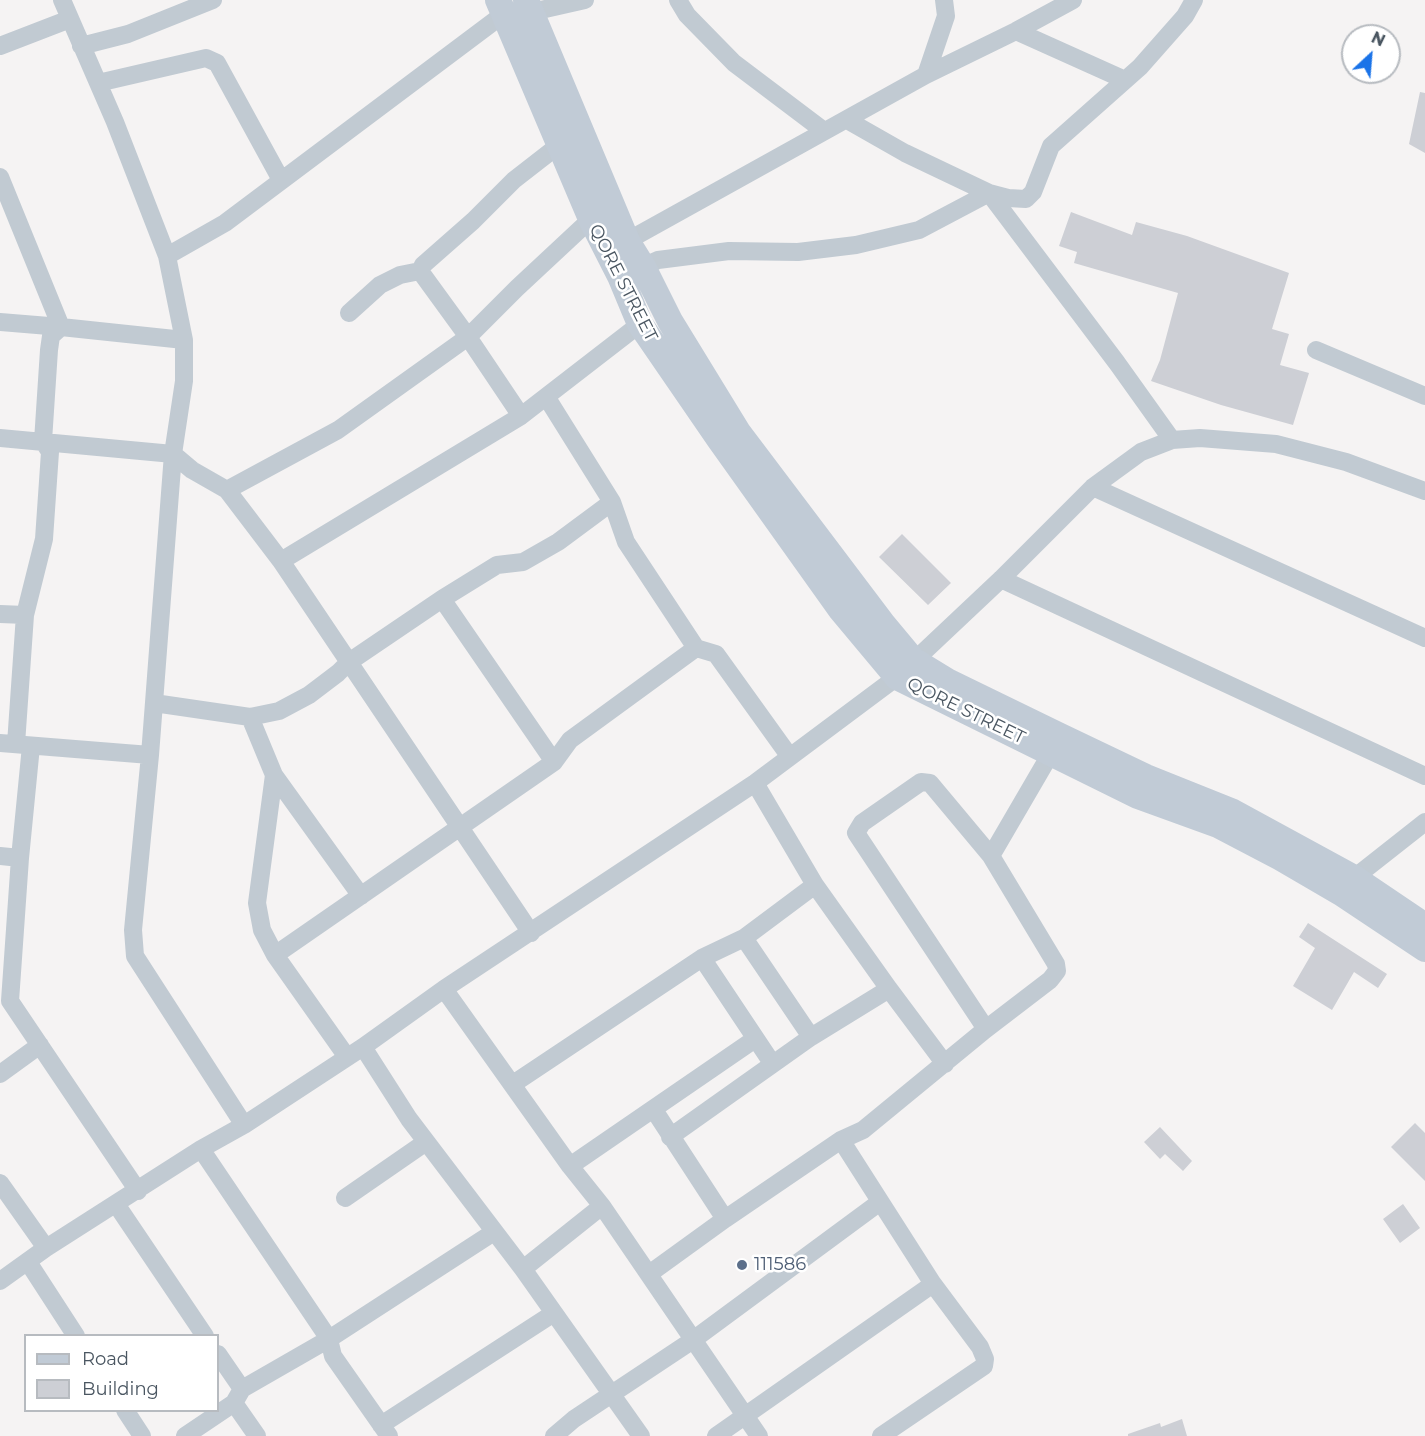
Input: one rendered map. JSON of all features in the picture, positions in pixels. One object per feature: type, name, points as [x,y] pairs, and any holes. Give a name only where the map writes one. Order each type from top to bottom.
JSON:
[{"type":"street","points":[[62,0],[98,83],[167,256],[184,340],[184,381],[173,454],[150,755],[133,930],[135,956],[244,1125]]},
{"type":"street","points":[[81,46],[128,34],[213,0]]},
{"type":"street","points":[[678,0],[687,15],[734,63],[824,131]]},
{"type":"street","points":[[926,75],[946,16],[944,0]]},
{"type":"street","points":[[627,241],[926,75],[1073,0]]},
{"type":"street","points":[[847,120],[905,153],[989,193],[1008,198],[1026,199],[1033,192],[1051,146],[1140,67],[1185,16],[1194,0]]},
{"type":"street","points":[[167,256],[225,223],[515,6],[580,1]]},
{"type":"street","points":[[515,6],[559,145],[589,183]]},
{"type":"street","points":[[515,6],[589,183]]},
{"type":"street","points":[[0,46],[70,19]]},
{"type":"street","points":[[1016,31],[1125,80]]},
{"type":"street","points":[[98,83],[206,58],[217,63],[281,180]]},
{"type":"street","points":[[420,271],[423,265],[473,221],[514,180],[559,145]]},
{"type":"street","points":[[0,177],[62,327]]},
{"type":"street","name":"QORE STREET","points":[[589,183],[591,219],[670,321],[738,432],[883,624],[905,668],[949,682],[1146,777],[1231,811],[1354,878],[1425,926]]},
{"type":"street","name":"QORE STREET","points":[[589,183],[627,241],[640,324],[718,439],[841,610],[905,668],[1051,753],[1138,796],[1218,825],[1281,858],[1341,893],[1425,949]]},
{"type":"street","points":[[632,272],[658,260],[729,251],[798,252],[856,245],[919,230],[989,193]]},
{"type":"street","points":[[989,193],[1117,363],[1172,441]]},
{"type":"street","points":[[227,490],[338,430],[468,337],[591,219]]},
{"type":"street","points":[[349,313],[380,285],[400,275],[420,271]]},
{"type":"street","points":[[420,271],[521,416]]},
{"type":"street","points":[[0,322],[184,340]]},
{"type":"street","points":[[281,561],[521,416],[640,324]]},
{"type":"street","points":[[62,327],[51,336],[49,350],[43,441],[50,452],[44,539],[25,615],[16,744],[20,858],[5,1000],[40,1046],[138,1191]]},
{"type":"street","points":[[1316,350],[1425,396]]},
{"type":"street","points":[[547,398],[612,502],[626,542],[696,648],[716,654],[790,757]]},
{"type":"street","points":[[0,438],[173,454],[192,470],[227,490],[281,561],[531,933]]},
{"type":"street","points":[[0,1281],[46,1248],[201,1149],[244,1125],[363,1047],[444,989],[755,783],[905,668],[1001,579],[1093,487],[1141,452],[1172,441],[1200,438],[1276,444],[1346,462],[1425,490]]},
{"type":"street","points":[[1093,487],[1425,638]]},
{"type":"street","points":[[154,703],[250,717],[279,711],[309,695],[349,662],[442,599],[497,565],[523,562],[558,542],[612,502]]},
{"type":"street","points":[[1001,579],[1425,776]]},
{"type":"street","points":[[442,599],[554,762]]},
{"type":"street","points":[[0,614],[25,615]]},
{"type":"street","points":[[275,955],[554,762],[570,740],[696,648]]},
{"type":"street","points":[[250,717],[274,776],[361,896]]},
{"type":"street","points":[[16,744],[150,755]]},
{"type":"street","points":[[991,856],[1051,753]]},
{"type":"street","points":[[274,776],[257,903],[262,930],[275,955],[346,1057]]},
{"type":"street","points":[[649,1274],[841,1140],[863,1130],[986,1029],[1050,980],[1057,971],[1056,964],[991,856],[930,783],[921,782],[862,823],[856,833],[986,1029]]},
{"type":"street","points":[[755,783],[815,885],[945,1064]]},
{"type":"street","points":[[1354,878],[1425,822]]},
{"type":"street","points":[[0,856],[20,858]]},
{"type":"street","points":[[513,1084],[702,958],[744,939],[815,885]]},
{"type":"street","points":[[744,939],[812,1037]]},
{"type":"street","points":[[702,958],[772,1063]]},
{"type":"street","points":[[444,989],[570,1166],[602,1206],[759,1436]]},
{"type":"street","points":[[670,1137],[772,1063],[889,989]]},
{"type":"street","points":[[570,1166],[755,1039]]},
{"type":"street","points":[[0,1074],[40,1046]]},
{"type":"street","points":[[363,1047],[409,1119],[523,1269],[641,1436]]},
{"type":"street","points":[[654,1110],[725,1219]]},
{"type":"street","points":[[841,1140],[933,1284],[980,1347],[985,1359],[984,1366],[881,1436]]},
{"type":"street","points":[[345,1198],[426,1142]]},
{"type":"street","points":[[201,1149],[329,1339],[333,1356],[385,1431],[554,1313]]},
{"type":"street","points":[[0,1183],[46,1248]]},
{"type":"street","points":[[554,1436],[574,1419],[693,1340],[880,1202]]},
{"type":"street","points":[[116,1204],[204,1334]]},
{"type":"street","points":[[523,1269],[602,1206]]},
{"type":"street","points":[[219,1410],[494,1232]]},
{"type":"street","points":[[28,1262],[75,1334]]},
{"type":"street","points":[[716,1436],[933,1284]]},
{"type":"street","points":[[219,1356],[257,1436]]},
{"type":"street","points":[[126,1412],[142,1436]]},
{"type":"street","points":[[185,1436],[217,1412]]},
{"type":"building","points":[[1420,92],[1425,93],[1425,153],[1409,144]]},
{"type":"building","points":[[1071,212],[1132,235],[1136,222],[1187,236],[1289,273],[1272,329],[1289,334],[1280,365],[1309,373],[1293,425],[1221,405],[1151,381],[1160,360],[1178,293],[1074,263],[1077,252],[1059,246]]},
{"type":"building","points":[[902,534],[951,583],[928,605],[879,557]]},
{"type":"building","points":[[1308,923],[1387,974],[1378,988],[1354,972],[1332,1010],[1293,986],[1315,948],[1299,937]]},
{"type":"building","points":[[1415,1123],[1425,1133],[1425,1181],[1391,1147]]},
{"type":"building","points":[[1160,1127],[1192,1161],[1183,1171],[1165,1154],[1160,1159],[1144,1142]]},
{"type":"building","points":[[1403,1204],[1420,1228],[1400,1243],[1383,1219]]},
{"type":"building","points":[[1182,1419],[1187,1436],[1128,1436],[1128,1434],[1160,1423],[1161,1427]]},
{"type":"place","name":"111586","points":[[742,1265]]}]
